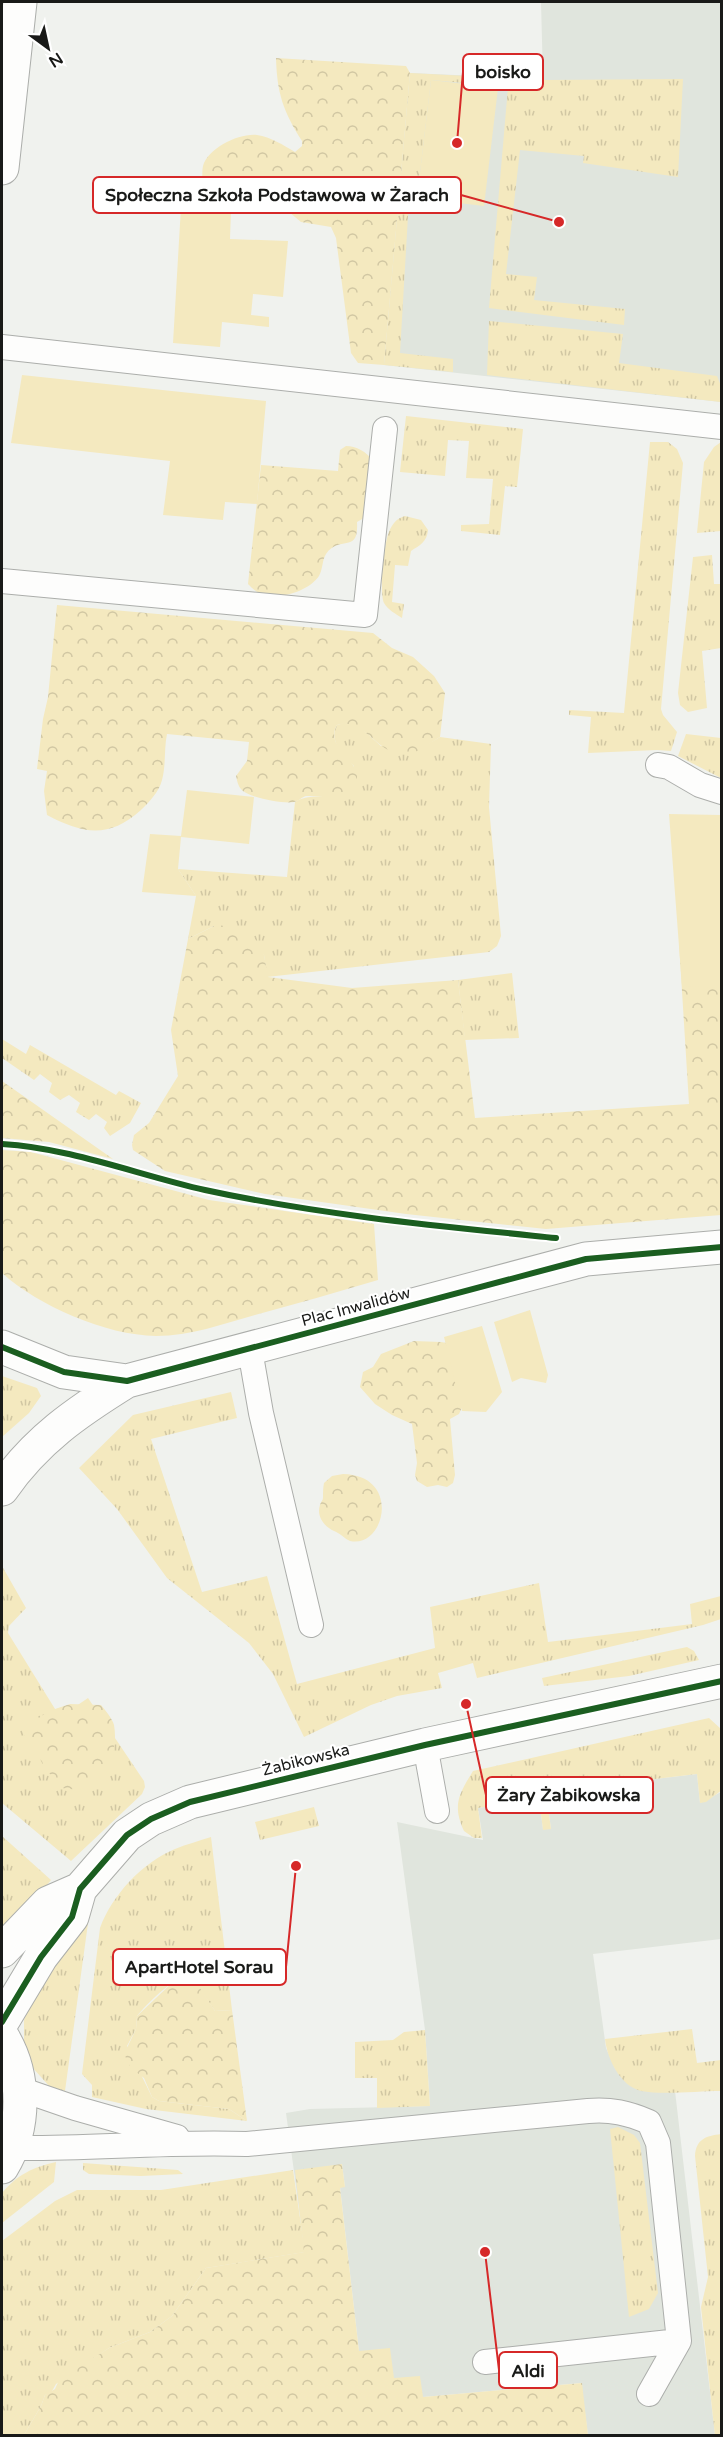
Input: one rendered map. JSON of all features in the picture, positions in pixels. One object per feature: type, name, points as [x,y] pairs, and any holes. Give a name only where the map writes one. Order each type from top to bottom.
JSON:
[{"type":"street","points":[[2,168],[20,2]]},
{"type":"street","name":"Plac Inwalidów","points":[[2,1489],[13,1473],[50,1434],[77,1412],[127,1381],[586,1259],[722,1247]]},
{"type":"street","name":"Plac Inwalidów","points":[[2,1347],[64,1372],[127,1381]]},
{"type":"street","name":"Żabikowska","points":[[2,2022],[41,1957],[72,1917],[80,1889],[127,1835],[151,1819],[190,1802],[425,1745],[722,1681]]},
{"type":"street","points":[[2,1951],[48,1903],[80,1889]]},
{"type":"street","points":[[2,2036],[16,2065],[20,2089],[18,2118],[7,2158]]},
{"type":"lane","points":[[2,347],[722,427]]},
{"type":"lane","points":[[2,581],[365,615],[385,429]]},
{"type":"lane","points":[[658,765],[669,767],[700,785],[722,792]]},
{"type":"lane","points":[[250,1350],[261,1413],[311,1625]]},
{"type":"lane","points":[[425,1745],[437,1811]]},
{"type":"lane","points":[[20,2089],[75,2108],[197,2142]]},
{"type":"lane","points":[[7,2158],[71,2149],[197,2142],[247,2144],[608,2109],[628,2113],[649,2122],[658,2143],[679,2341],[650,2394]]},
{"type":"lane","points":[[485,2362],[679,2341]]},
{"type":"shaded area","points":[[541,2],[721,2],[721,402],[384,365],[410,73],[543,79]]},
{"type":"shaded area","points":[[697,1774],[700,1803],[721,1792],[721,1939],[593,1954],[606,2048],[615,2068],[623,2079],[640,2090],[675,2091],[715,2435],[588,2435],[581,2383],[423,2397],[394,2379],[359,2351],[340,2187],[345,2187],[342,2164],[305,2252],[286,2113],[310,2109],[430,2106],[425,2030],[397,1822],[483,1840],[478,1808],[539,1799],[543,1829],[551,1829],[546,1792]]},
{"type":"green space","points":[[276,58],[406,66],[410,73],[384,365],[358,363],[351,353],[336,238],[331,227],[301,222],[289,212],[204,208],[203,166],[211,153],[225,143],[242,136],[257,135],[295,152],[302,146],[302,141],[282,101]]},
{"type":"green space","points":[[410,73],[543,80],[683,79],[678,177],[583,163],[584,156],[520,150],[506,274],[537,277],[534,300],[625,309],[624,325],[489,308],[508,87],[431,80],[417,198],[409,199],[400,353],[453,359],[453,372],[384,365]]},
{"type":"green space","points":[[431,80],[498,88],[484,206],[417,198]]},
{"type":"green space","points":[[181,207],[231,210],[230,239],[288,241],[283,297],[253,294],[251,315],[269,317],[269,327],[222,322],[220,347],[173,343]]},
{"type":"green space","points":[[489,321],[623,334],[619,363],[717,376],[721,386],[721,402],[487,375]]},
{"type":"green space","points":[[22,375],[266,401],[257,504],[225,502],[223,520],[163,515],[170,461],[11,443]]},
{"type":"green space","points":[[406,416],[523,429],[517,487],[505,486],[500,535],[461,531],[461,525],[489,524],[493,479],[466,478],[469,441],[448,440],[445,476],[400,472]]},
{"type":"green space","points":[[650,442],[668,442],[677,449],[683,463],[661,709],[677,732],[671,751],[588,753],[591,717],[569,715],[569,710],[624,713]]},
{"type":"green space","points":[[721,442],[721,531],[697,533],[704,462],[714,447]]},
{"type":"green space","points":[[346,446],[361,450],[372,460],[364,518],[357,522],[355,538],[331,548],[325,556],[319,576],[308,587],[292,594],[274,596],[258,592],[248,584],[261,465],[338,471],[340,450]]},
{"type":"green space","points":[[405,516],[421,520],[428,530],[425,540],[411,551],[408,566],[395,565],[392,602],[404,604],[402,618],[384,603],[382,579],[385,546],[389,532],[395,522]]},
{"type":"green space","points":[[712,555],[714,584],[721,584],[721,648],[702,651],[707,708],[688,712],[680,705],[678,693],[693,557]]},
{"type":"green space","points":[[57,605],[373,633],[392,648],[413,657],[434,676],[445,693],[440,737],[416,752],[401,754],[391,752],[357,727],[348,724],[337,725],[334,733],[335,741],[357,774],[352,789],[341,796],[306,796],[289,802],[258,798],[240,788],[236,776],[247,761],[249,742],[167,734],[161,784],[141,810],[118,826],[107,829],[84,829],[72,826],[47,815],[44,791],[47,771],[37,769],[48,697]]},
{"type":"green space","points":[[354,724],[381,746],[421,748],[440,737],[491,744],[489,807],[501,936],[497,946],[489,952],[267,977],[264,955],[214,926],[188,939],[196,896],[178,869],[287,877],[295,802],[302,798],[340,795],[354,785],[354,766],[341,753],[334,736],[337,725]]},
{"type":"green space","points":[[686,734],[721,738],[721,778],[678,756]]},
{"type":"green space","points":[[187,790],[254,797],[249,844],[181,837],[178,869],[196,896],[142,892],[150,834],[181,836]]},
{"type":"green space","points":[[669,814],[721,815],[721,988],[682,986]]},
{"type":"green space","points":[[721,911],[721,1215],[546,1229],[406,1214],[265,1194],[165,1171],[133,1150],[134,1135],[149,1123],[178,1076],[171,1030],[188,939],[214,926],[234,925],[254,937],[264,955],[268,977],[352,988],[458,980],[475,1118],[689,1104],[679,943]]},
{"type":"green space","points":[[512,973],[519,1038],[465,1040],[458,980]]},
{"type":"green space","points":[[2,1039],[26,1054],[30,1045],[116,1095],[119,1091],[141,1103],[130,1123],[110,1136],[104,1128],[107,1122],[96,1114],[89,1120],[76,1112],[80,1103],[69,1095],[60,1100],[49,1092],[52,1083],[40,1074],[34,1080],[2,1058]]},
{"type":"green space","points":[[2,1081],[113,1159],[49,1142],[2,1138]]},
{"type":"green space","points":[[2,1150],[31,1152],[209,1200],[374,1224],[378,1280],[194,1332],[156,1336],[136,1334],[95,1324],[34,1297],[2,1273]]},
{"type":"green space","points":[[530,1310],[548,1375],[546,1383],[521,1378],[512,1382],[494,1322]]},
{"type":"green space","points":[[482,1326],[502,1392],[486,1412],[462,1411],[444,1337]]},
{"type":"green space","points":[[414,1341],[458,1345],[464,1403],[459,1414],[450,1419],[455,1475],[453,1483],[447,1487],[438,1485],[427,1487],[417,1481],[412,1424],[375,1404],[360,1387],[363,1372],[373,1367],[381,1354]]},
{"type":"green space","points":[[2,1376],[37,1388],[41,1396],[29,1413],[2,1437]]},
{"type":"green space","points":[[231,1392],[237,1418],[151,1439],[202,1592],[267,1576],[297,1684],[435,1648],[430,1607],[539,1583],[548,1642],[692,1624],[690,1604],[721,1596],[721,1619],[477,1678],[473,1663],[438,1673],[442,1688],[397,1696],[371,1705],[304,1737],[273,1674],[249,1643],[167,1578],[117,1509],[79,1468],[133,1415]]},
{"type":"green space","points":[[343,1474],[362,1477],[374,1486],[380,1498],[382,1511],[379,1524],[372,1534],[362,1540],[348,1540],[327,1527],[319,1514],[324,1483],[332,1476]]},
{"type":"green space","points":[[2,1566],[26,1608],[9,1626],[8,1633],[60,1717],[88,1698],[144,1781],[145,1787],[142,1794],[71,1861],[2,1803]]},
{"type":"green space","points":[[687,1647],[694,1651],[699,1660],[629,1676],[544,1686],[542,1678]]},
{"type":"green space","points":[[70,1704],[101,1705],[114,1725],[115,1742],[107,1768],[97,1782],[84,1789],[62,1788],[44,1767],[32,1742],[23,1734],[24,1728],[49,1711]]},
{"type":"green space","points":[[709,1718],[721,1729],[722,1790],[706,1802],[700,1803],[697,1774],[546,1792],[551,1829],[543,1830],[539,1799],[478,1808],[482,1838],[474,1838],[464,1831],[460,1822],[459,1800],[473,1771]]},
{"type":"green space","points":[[314,1807],[319,1826],[260,1840],[255,1822]]},
{"type":"green space","points":[[2,1836],[51,1880],[33,1903],[2,1930]]},
{"type":"green space","points":[[211,1837],[232,2010],[215,2011],[192,1978],[186,1977],[163,1990],[137,2016],[136,2029],[127,2046],[152,2097],[159,2101],[229,2109],[247,2121],[146,2109],[92,2097],[92,2085],[82,2074],[100,1928],[105,1916],[130,1881],[151,1862],[175,1849]]},
{"type":"green space","points":[[89,1916],[65,2091],[50,2087],[32,2067],[24,2047],[24,2020],[30,2002]]},
{"type":"green space","points":[[188,1976],[196,1982],[215,2011],[232,2010],[247,2121],[229,2109],[159,2101],[152,2097],[144,2078],[132,2069],[126,2060],[125,2052],[136,2029],[137,2016],[175,1980]]},
{"type":"green space","points":[[692,2029],[697,2063],[721,2060],[721,2091],[660,2093],[634,2088],[616,2070],[605,2039]]},
{"type":"green space","points":[[425,2030],[430,2106],[377,2108],[377,2078],[355,2078],[355,2042],[393,2040],[404,2032]]},
{"type":"green space","points":[[618,2127],[634,2135],[640,2143],[658,2293],[649,2309],[629,2317],[610,2129]]},
{"type":"green space","points":[[721,2134],[722,2435],[715,2436],[701,2307],[708,2277],[695,2156],[697,2146],[703,2139]]},
{"type":"green space","points":[[56,2162],[54,2182],[2,2223],[2,2193],[26,2173]]},
{"type":"green space","points":[[83,2163],[178,2170],[183,2174],[141,2176],[89,2174],[83,2170]]},
{"type":"green space","points":[[342,2164],[345,2187],[340,2188],[359,2351],[390,2348],[394,2378],[420,2376],[423,2397],[582,2383],[588,2435],[24,2435],[45,2395],[55,2389],[59,2380],[109,2348],[150,2332],[172,2316],[206,2268],[304,2252],[295,2170]]},
{"type":"green space","points":[[293,2170],[305,2252],[206,2268],[172,2316],[150,2332],[109,2348],[56,2384],[51,2393],[45,2395],[24,2435],[2,2436],[2,2241],[55,2201],[77,2190],[161,2190]]},
{"type":"cycle path","points":[[2,1144],[79,1156],[180,1184],[248,1199],[379,1219],[556,1238]]},
{"type":"cycle path","points":[[2,1347],[64,1372],[127,1381],[586,1259],[722,1247]]},
{"type":"cycle path","points":[[2,2022],[41,1957],[72,1917],[80,1889],[127,1835],[151,1819],[190,1802],[425,1745],[722,1681]]},
{"type":"place","name":"boisko","points":[[457,143]]},
{"type":"place","name":"Społeczna Szkoła Podstawowa w Żarach","points":[[559,222]]},
{"type":"place","name":"Żary Żabikowska","points":[[466,1704]]},
{"type":"place","name":"ApartHotel Sorau","points":[[296,1866]]},
{"type":"place","name":"Aldi","points":[[485,2252]]}]
